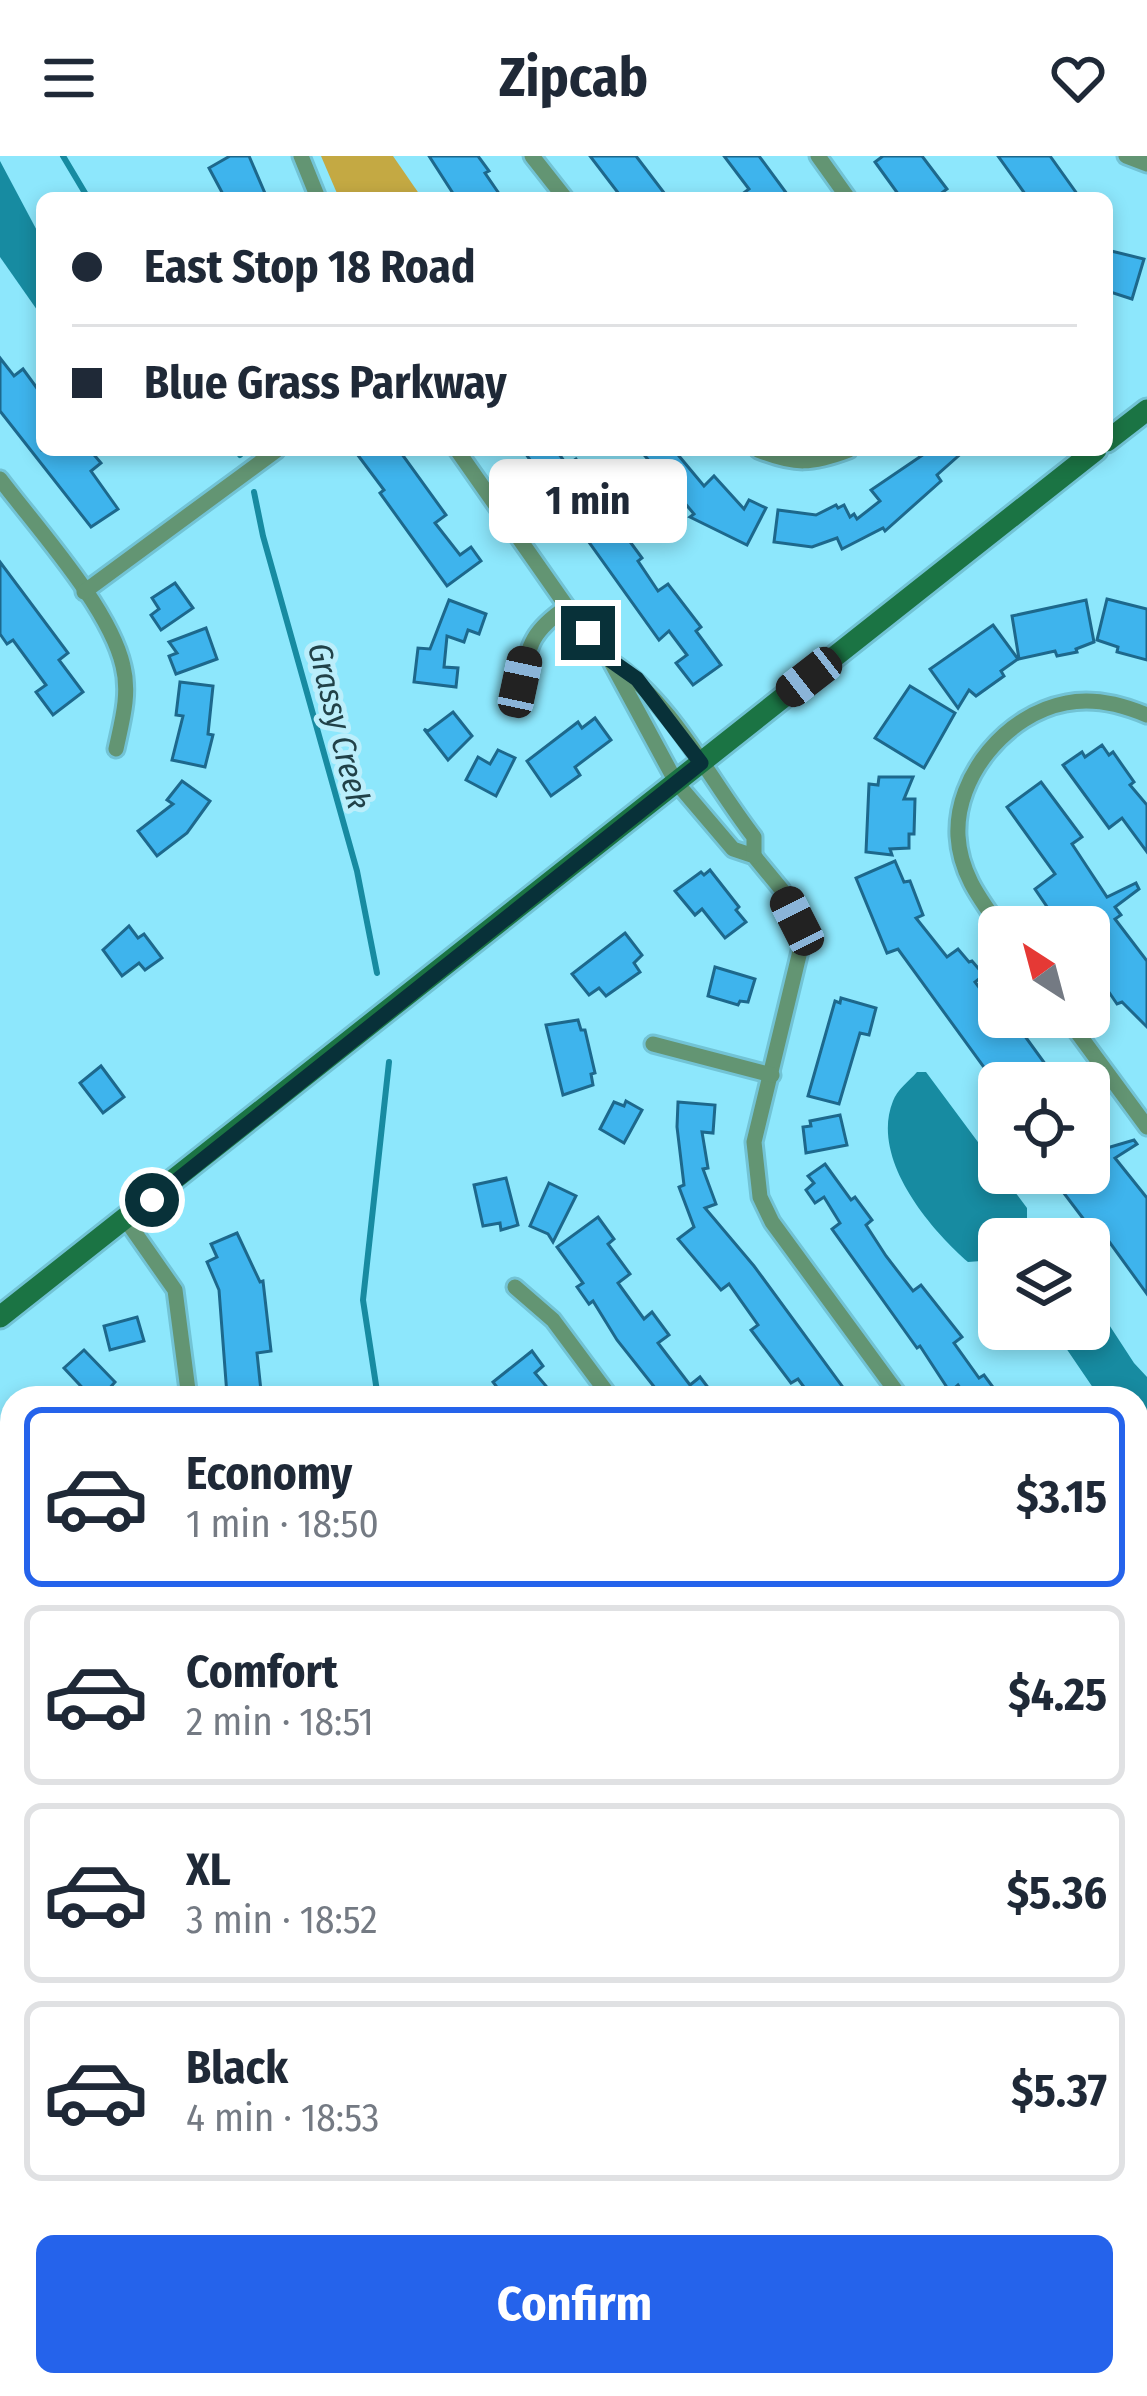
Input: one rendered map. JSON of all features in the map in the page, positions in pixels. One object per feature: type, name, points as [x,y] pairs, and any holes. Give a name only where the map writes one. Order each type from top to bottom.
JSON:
[{"type":"street","points":[[301,156],[316,192]]},
{"type":"street","points":[[532,156],[560,192]]},
{"type":"street","points":[[818,156],[844,192]]},
{"type":"street","points":[[1113,437],[1146,412]]},
{"type":"street","points":[[84,592],[269,456]]},
{"type":"street","points":[[461,456],[610,660],[676,782],[733,849],[754,856],[790,905],[801,946],[754,1142],[760,1197],[772,1222],[892,1386]]},
{"type":"street","points":[[772,456],[787,462],[814,462],[832,456]]},
{"type":"street","points":[[0,1318],[1088,456]]},
{"type":"street","points":[[0,479],[115,640],[124,670],[126,703],[116,749]]},
{"type":"street","points":[[520,682],[528,647],[542,623],[567,607]]},
{"type":"street","points":[[610,660],[637,679],[701,763],[754,837],[754,856]]},
{"type":"street","points":[[985,906],[970,884],[958,836],[964,792],[979,763],[1013,730],[1064,703],[1115,703],[1147,715]]},
{"type":"street","points":[[1081,1038],[1147,1127]]},
{"type":"street","points":[[653,1044],[772,1075]]},
{"type":"street","points":[[126,1220],[175,1290],[187,1386]]},
{"type":"street","points":[[515,1287],[553,1320],[602,1386]]},
{"type":"lane","points":[[0,1930],[0,1943]]},
{"type":"shaded area","points":[[321,156],[393,156],[418,192],[336,192]]},
{"type":"water","points":[[0,161],[36,229],[36,308],[0,257]]},
{"type":"water","points":[[917,1072],[926,1072],[978,1142],[978,1194],[1017,1194],[1027,1208],[1027,1218],[978,1218],[978,1261],[968,1262],[937,1231],[896,1168],[888,1123],[900,1089]]},
{"type":"water","points":[[1110,1326],[1147,1377],[1147,1386],[1092,1386],[1067,1350],[1110,1350]]},
{"type":"building","points":[[230,156],[249,156],[264,192],[222,192],[209,168]]},
{"type":"building","points":[[429,156],[478,156],[498,192],[452,192]]},
{"type":"building","points":[[590,156],[636,156],[663,192],[617,192]]},
{"type":"building","points":[[724,156],[759,156],[786,192],[745,192],[749,189]]},
{"type":"building","points":[[883,156],[922,156],[947,189],[897,192],[875,162]]},
{"type":"building","points":[[998,156],[1050,156],[1076,192],[1024,192]]},
{"type":"building","points":[[1113,251],[1144,259],[1132,299],[1113,293]]},
{"type":"building","points":[[0,358],[14,376],[23,369],[36,387],[36,456],[95,456],[101,463],[91,471],[118,509],[91,527],[0,411]]},
{"type":"building","points":[[358,456],[403,456],[446,515],[435,523],[460,555],[471,547],[481,561],[447,586],[380,493],[384,490]]},
{"type":"building","points":[[527,456],[560,456],[567,465],[576,459],[622,520],[617,524],[658,591],[668,584],[701,627],[696,631],[721,665],[693,685],[676,663],[687,655],[669,631],[659,640]]},
{"type":"building","points":[[645,456],[679,456],[704,486],[714,476],[744,509],[749,500],[766,508],[747,545],[690,517],[694,514]]},
{"type":"building","points":[[921,456],[958,456],[937,475],[941,481],[885,531],[842,549],[837,538],[812,547],[774,542],[778,510],[816,515],[844,505],[850,517],[854,514],[857,519],[880,501],[871,490]]},
{"type":"building","points":[[0,562],[68,653],[59,660],[83,692],[53,715],[36,692],[46,685],[13,640],[7,644],[0,634]]},
{"type":"building","points":[[175,583],[193,608],[161,630],[151,615],[159,609],[152,598]]},
{"type":"building","points":[[1107,599],[1147,609],[1147,660],[1117,652],[1118,647],[1097,640]]},
{"type":"building","points":[[449,600],[486,614],[479,634],[468,630],[464,642],[447,636],[444,667],[458,668],[456,687],[414,682],[418,648],[430,649]]},
{"type":"building","points":[[1086,600],[1094,642],[1077,652],[1057,656],[1055,651],[1019,659],[1012,616]]},
{"type":"building","points":[[993,625],[1018,659],[976,696],[969,690],[958,708],[930,669]]},
{"type":"building","points":[[206,628],[217,659],[176,674],[169,656],[177,653],[169,642]]},
{"type":"building","points":[[180,682],[213,686],[208,734],[213,735],[205,767],[172,760],[183,716],[176,715]]},
{"type":"building","points":[[910,686],[955,713],[924,768],[875,738]]},
{"type":"building","points":[[453,712],[472,736],[448,760],[424,729],[428,731]]},
{"type":"building","points":[[595,718],[611,740],[575,767],[580,775],[551,796],[527,761],[578,722],[582,728]]},
{"type":"building","points":[[1102,745],[1109,755],[1113,752],[1147,805],[1147,852],[1122,818],[1109,828],[1063,765]]},
{"type":"building","points":[[498,750],[515,758],[496,796],[466,780],[478,757],[490,764]]},
{"type":"building","points":[[879,777],[913,777],[904,799],[915,799],[914,834],[909,834],[909,848],[890,849],[892,855],[866,852],[869,784],[878,785]]},
{"type":"building","points":[[182,781],[210,801],[187,833],[157,856],[138,831],[173,804],[167,800]]},
{"type":"building","points":[[1041,782],[1082,837],[1072,844],[1107,897],[1136,883],[1139,889],[1115,907],[1121,915],[1115,919],[1147,961],[1147,1027],[1110,994],[1110,906],[1047,906],[1035,889],[1055,874],[1007,807]]},
{"type":"building","points":[[895,861],[904,882],[910,881],[923,915],[916,918],[947,957],[958,949],[978,968],[978,1038],[1026,1038],[1044,1062],[980,1062],[898,949],[887,953],[856,878]]},
{"type":"building","points":[[710,870],[746,922],[725,938],[702,909],[695,915],[675,891]]},
{"type":"building","points":[[129,926],[138,938],[144,934],[162,958],[145,970],[139,963],[122,976],[103,950]]},
{"type":"building","points":[[625,933],[642,955],[634,963],[640,972],[606,996],[599,988],[589,995],[572,974]]},
{"type":"building","points":[[715,967],[755,979],[748,1002],[738,1005],[708,996]]},
{"type":"building","points":[[841,998],[876,1008],[869,1035],[860,1033],[839,1104],[808,1096],[835,1001],[840,1003]]},
{"type":"building","points":[[578,1020],[585,1030],[595,1073],[591,1074],[593,1085],[563,1095],[546,1025]]},
{"type":"building","points":[[101,1066],[124,1097],[103,1113],[80,1083]]},
{"type":"building","points":[[626,1101],[642,1110],[624,1143],[600,1129],[614,1102],[624,1106]]},
{"type":"building","points":[[678,1102],[715,1105],[713,1133],[702,1132],[708,1168],[703,1169],[716,1204],[705,1208],[842,1386],[803,1386],[798,1379],[791,1383],[751,1330],[758,1325],[729,1284],[721,1290],[678,1239],[694,1227],[679,1187],[684,1185]]},
{"type":"building","points":[[840,1115],[847,1145],[806,1153],[803,1127]]},
{"type":"building","points":[[1134,1140],[1137,1144],[1115,1158],[1147,1198],[1147,1294],[1110,1243],[1110,1218],[1083,1218],[1065,1194],[1110,1194],[1110,1147]]},
{"type":"building","points":[[825,1164],[851,1200],[855,1197],[872,1220],[866,1225],[886,1256],[913,1291],[921,1285],[962,1337],[954,1343],[979,1378],[984,1375],[992,1386],[946,1386],[832,1229],[840,1223],[824,1197],[815,1203],[806,1190],[814,1183],[808,1176]]},
{"type":"building","points":[[506,1178],[518,1225],[501,1230],[500,1223],[483,1226],[474,1185]]},
{"type":"building","points":[[549,1183],[576,1196],[553,1242],[548,1234],[530,1226]]},
{"type":"building","points":[[598,1217],[614,1239],[608,1244],[630,1274],[618,1283],[644,1319],[652,1312],[669,1335],[658,1343],[690,1385],[700,1377],[707,1386],[653,1386],[593,1301],[589,1304],[577,1287],[583,1283],[557,1247]]},
{"type":"building","points":[[237,1233],[263,1281],[271,1351],[257,1353],[260,1386],[226,1386],[219,1290],[207,1262],[217,1257],[211,1244]]},
{"type":"building","points":[[137,1317],[144,1341],[110,1350],[104,1326]]},
{"type":"building","points":[[84,1350],[115,1382],[81,1386],[64,1368]]},
{"type":"building","points":[[532,1351],[543,1366],[535,1373],[546,1386],[496,1386],[493,1382]]},
{"type":"waterway","name":"Grassy Creek","points":[[63,156],[84,192]]},
{"type":"waterway","name":"Grassy Creek","points":[[254,492],[357,871],[377,973]]},
{"type":"waterway","name":"Grassy Creek","points":[[376,1386],[363,1300],[389,1062]]},
{"type":"route","points":[[152,1200],[701,763],[637,679],[610,660],[588,633]]}]
